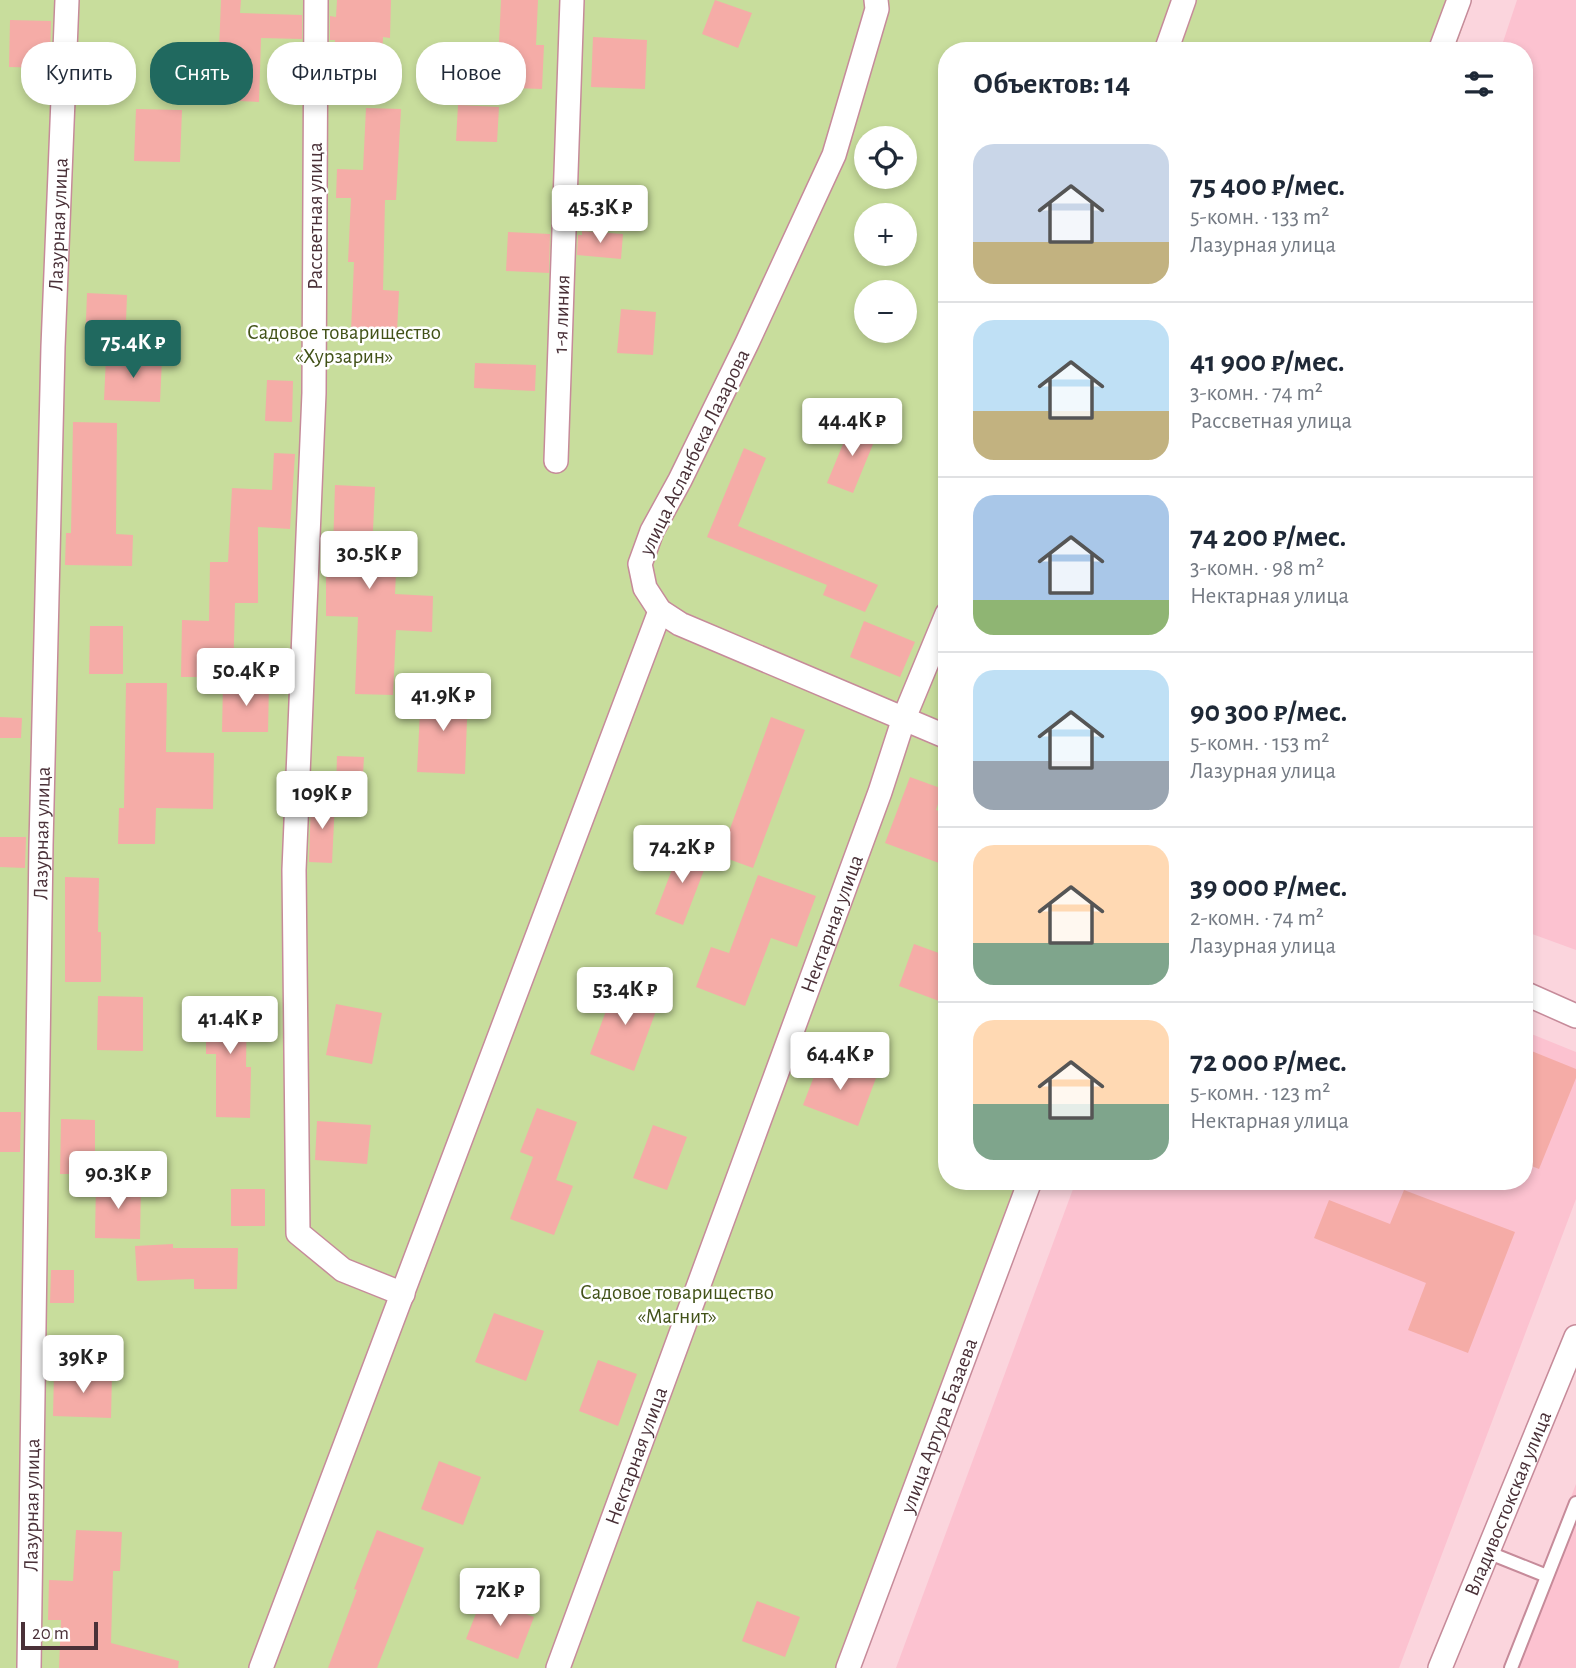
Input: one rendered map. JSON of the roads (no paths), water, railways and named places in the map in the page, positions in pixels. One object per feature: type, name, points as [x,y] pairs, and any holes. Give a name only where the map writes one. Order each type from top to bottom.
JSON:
[{"type":"street","name":"Лазурная улица","points":[[29,1668],[41,845],[51,402],[67,0]]},
{"type":"street","name":"Рассветная улица","points":[[316,0],[314,393],[294,870],[298,1233],[343,1270],[403,1294]]},
{"type":"street","name":"1-я линия","points":[[556,461],[572,0]]},
{"type":"street","name":"улица Асланбека Лазарова","points":[[660,611],[645,589],[640,564],[652,531],[735,368],[834,155],[877,9],[876,0]]},
{"type":"street","points":[[1169,42],[1184,0]]},
{"type":"street","points":[[1443,42],[1459,0]]},
{"type":"street","points":[[261,1668],[660,611],[680,624],[938,733]]},
{"type":"street","name":"Нектарная улица","points":[[558,1668],[875,806],[904,718],[938,636]]},
{"type":"street","points":[[1533,997],[1576,1016]]},
{"type":"street","name":"улица Артура Базаева","points":[[848,1668],[1027,1190]]},
{"type":"street","name":"Владивостокская улица","points":[[1440,1668],[1576,1337]]},
{"type":"lane","points":[[1511,1668],[1576,1503]]},
{"type":"lane","points":[[1488,1552],[1547,1576]]},
{"type":"park label","name":"Садовое товарищество «Хурзарин»","points":[[344,344]]},
{"type":"park label","name":"Садовое товарищество «Магнит»","points":[[677,1304]]}]
